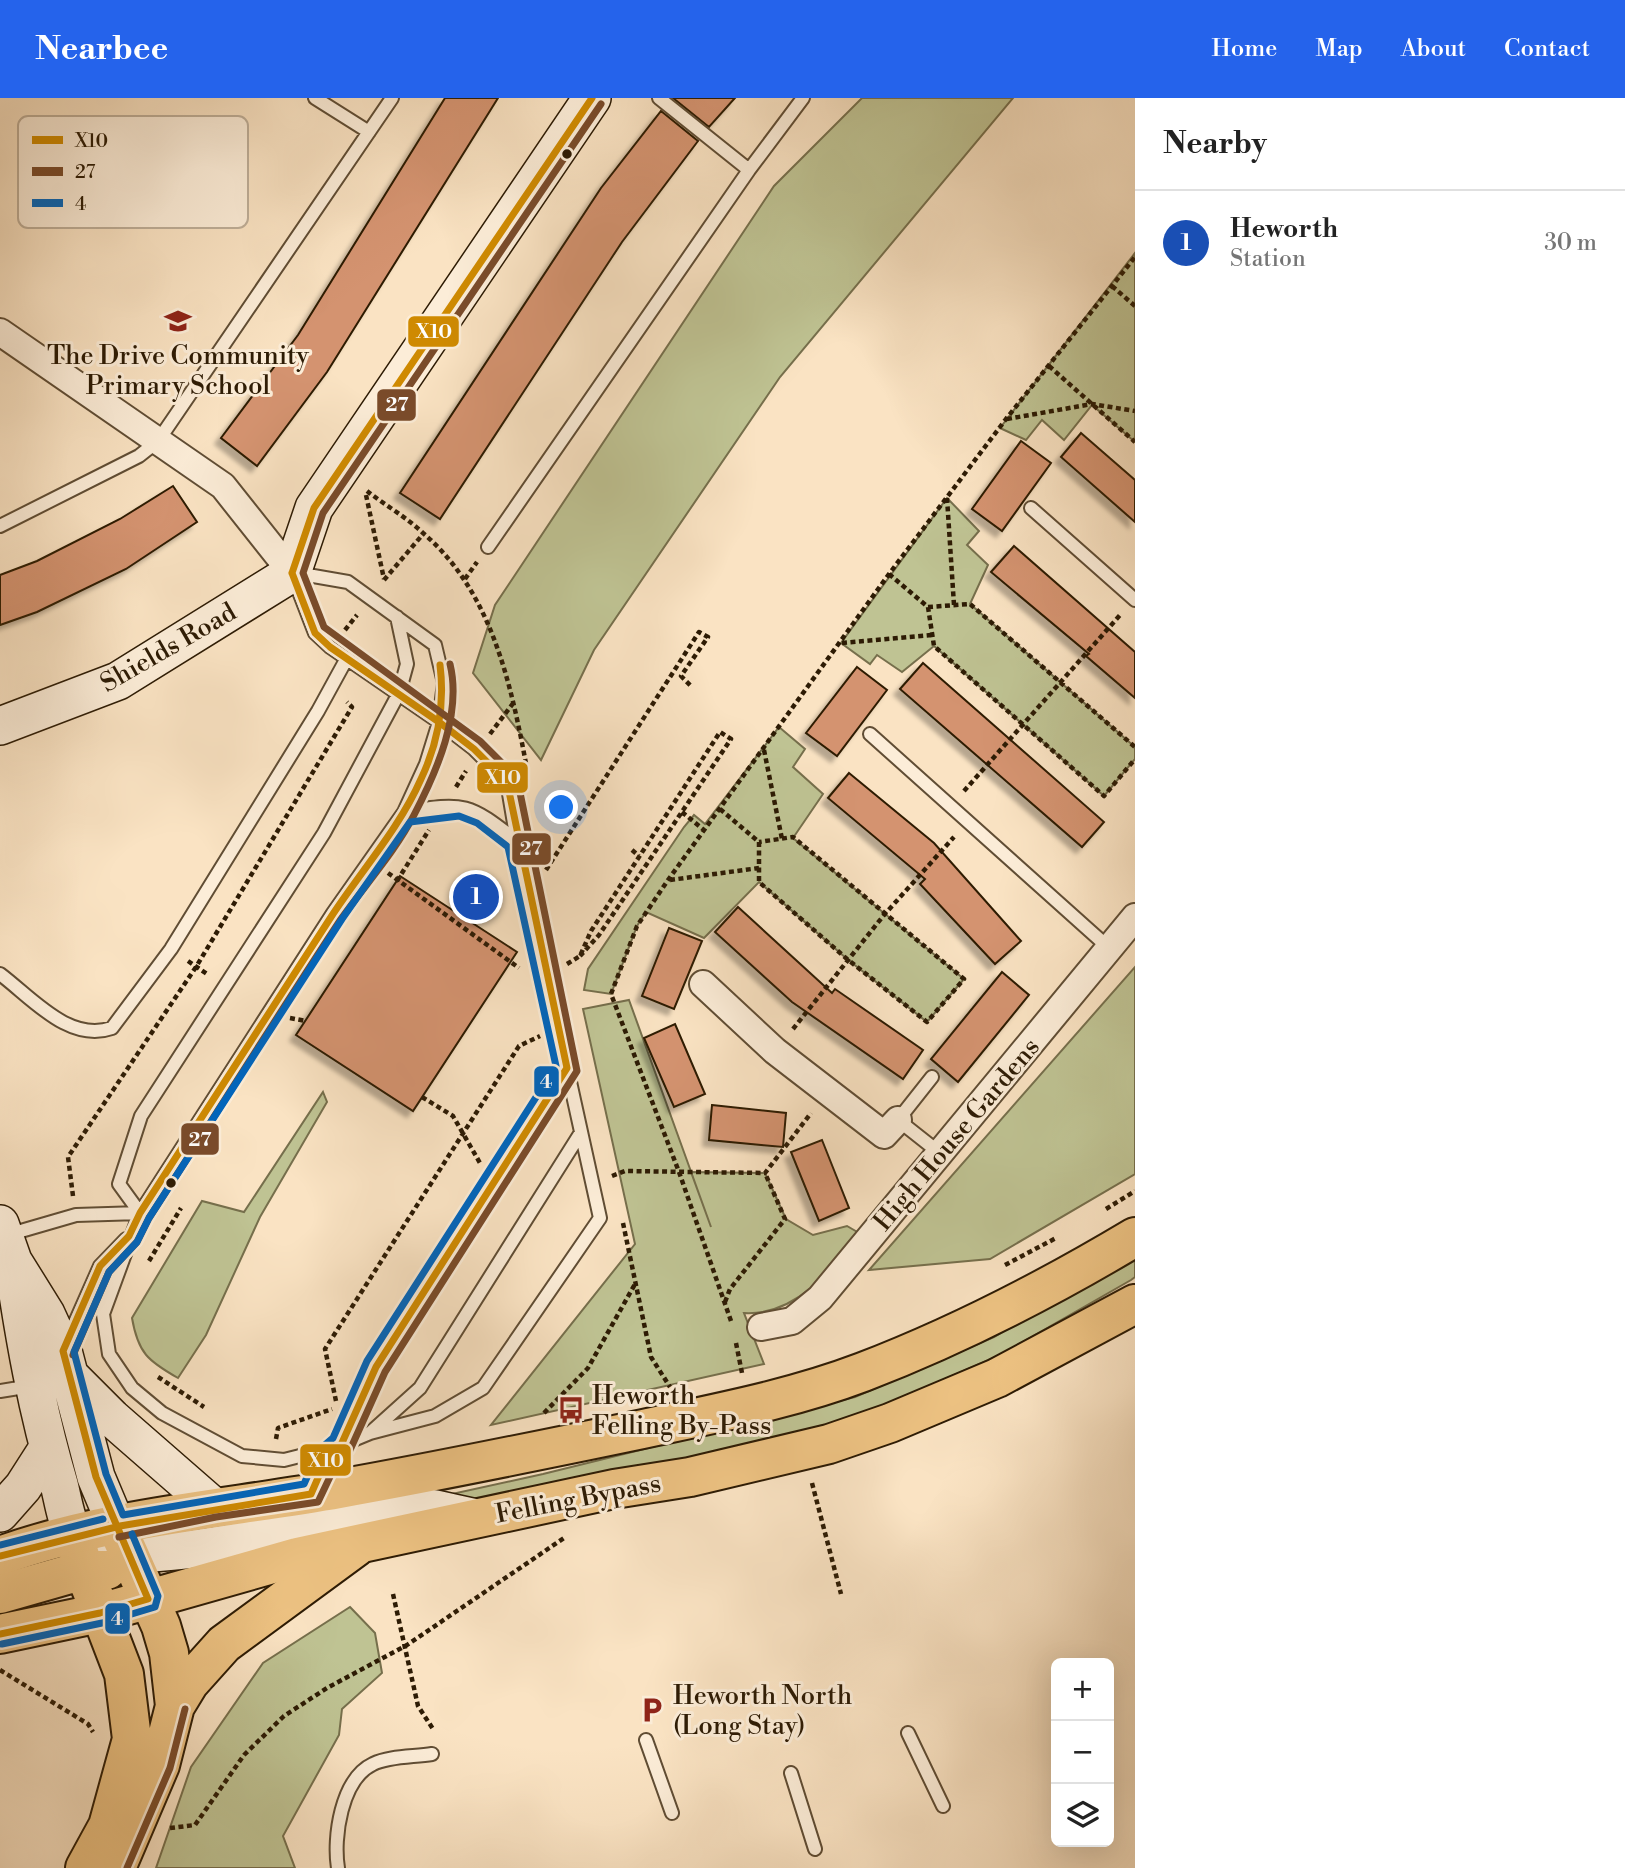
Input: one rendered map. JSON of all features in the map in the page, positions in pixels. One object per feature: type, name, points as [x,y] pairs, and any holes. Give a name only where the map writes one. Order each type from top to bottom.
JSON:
[{"type":"main road","points":[[292,573],[314,508],[592,98]]},
{"type":"main road","name":"Shields Road","points":[[0,726],[118,681],[292,573]]},
{"type":"main road","name":"Felling Bypass","points":[[0,1556],[39,1542],[79,1552],[123,1541],[214,1507],[311,1494],[475,1464],[723,1412],[806,1391],[862,1372],[946,1337],[1045,1287],[1135,1237]]},
{"type":"main road","points":[[6,1240],[46,1314],[67,1364],[96,1477],[169,1653],[175,1706]]},
{"type":"main road","points":[[6,1240],[16,1389],[48,1448],[79,1552],[124,1674],[114,1739],[108,1826],[85,1868]]},
{"type":"main road","name":"Felling Bypass","points":[[0,1634],[100,1613],[297,1558],[614,1489],[690,1477],[829,1444],[890,1423],[997,1378],[1135,1304]]},
{"type":"main road","points":[[67,1364],[111,1418],[214,1507]]},
{"type":"main road","points":[[0,1513],[23,1488],[48,1448]]},
{"type":"main road","points":[[123,1541],[223,1545],[413,1507],[477,1518]]},
{"type":"main road","points":[[116,1868],[160,1765],[175,1706],[189,1682],[223,1644],[356,1547]]},
{"type":"main road","points":[[79,1552],[95,1569],[117,1574],[134,1584],[148,1599]]},
{"type":"main road","points":[[0,1594],[79,1552]]},
{"type":"street","points":[[0,332],[223,486],[292,573]]},
{"type":"street","name":"High House Gardens","points":[[761,1326],[792,1321],[820,1298],[1135,917]]},
{"type":"street","points":[[703,984],[775,1051],[884,1135],[898,1120]]},
{"type":"lane","points":[[315,98],[369,132]]},
{"type":"lane","points":[[0,526],[139,456],[158,441],[392,98]]},
{"type":"lane","points":[[659,98],[749,170]]},
{"type":"lane","points":[[488,547],[749,170],[803,98]]},
{"type":"lane","points":[[1031,508],[1135,599]]},
{"type":"lane","points":[[292,573],[348,582],[436,645],[444,683],[439,722],[426,764],[404,811],[140,1213],[129,1236],[118,1276],[103,1314],[109,1354],[132,1388],[162,1413],[242,1456],[284,1460],[312,1452],[328,1455]]},
{"type":"lane","points":[[292,573],[315,633],[330,647],[399,693],[474,749],[507,782],[517,841],[580,1134],[595,1185],[600,1218],[483,1388],[435,1416],[370,1433],[341,1445],[328,1455],[311,1494]]},
{"type":"lane","points":[[140,1213],[120,1184],[141,1116],[324,833],[399,693],[407,664],[397,617]]},
{"type":"lane","points":[[0,974],[68,1025],[84,1032],[99,1033],[112,1028],[171,949],[347,658]]},
{"type":"lane","points":[[870,734],[1109,948]]},
{"type":"lane","points":[[404,811],[460,805],[482,814],[517,841]]},
{"type":"lane","points":[[341,1445],[376,1367],[567,1068]]},
{"type":"lane","points":[[932,1077],[898,1120],[941,1154]]},
{"type":"lane","points":[[370,1433],[421,1388],[580,1134]]},
{"type":"lane","points":[[6,1240],[76,1215],[140,1213]]},
{"type":"lane","points":[[67,1364],[100,1266],[129,1236]]},
{"type":"lane","points":[[908,1733],[943,1807]]},
{"type":"lane","points":[[646,1740],[672,1813]]},
{"type":"lane","points":[[338,1868],[335,1853],[339,1819],[350,1790],[362,1771],[374,1763],[432,1754]]},
{"type":"lane","points":[[792,1773],[815,1849]]},
{"type":"path","points":[[744,1381],[725,1303],[680,1172],[611,994],[637,926],[668,880],[889,574],[1006,419],[1135,257]]},
{"type":"path","points":[[1112,285],[1135,306]]},
{"type":"path","points":[[1049,366],[1135,442]]},
{"type":"path","points":[[1006,419],[1092,404],[1135,411]]},
{"type":"path","points":[[384,580],[365,490],[424,533],[465,579],[494,634],[514,701],[529,779]]},
{"type":"path","points":[[947,498],[954,605]]},
{"type":"path","points":[[330,647],[424,533]]},
{"type":"path","points":[[889,574],[928,607],[934,646],[1104,796],[1135,759]]},
{"type":"path","points":[[950,807],[1135,599]]},
{"type":"path","points":[[928,607],[970,604],[1135,747]]},
{"type":"path","points":[[550,863],[699,632],[708,637],[681,676],[691,686]]},
{"type":"path","points":[[841,643],[931,635]]},
{"type":"path","points":[[76,1215],[68,1157],[196,967],[352,707],[331,687]]},
{"type":"path","points":[[564,951],[567,964],[580,956],[599,935],[731,738],[720,732],[591,932],[580,956]]},
{"type":"path","points":[[763,749],[782,839]]},
{"type":"path","points":[[720,809],[758,842],[759,882],[847,959],[927,1022],[964,979],[793,837],[758,842]]},
{"type":"path","points":[[682,812],[704,830]]},
{"type":"path","points":[[775,1051],[847,959],[967,822]]},
{"type":"path","points":[[632,850],[639,856]]},
{"type":"path","points":[[544,857],[549,884]]},
{"type":"path","points":[[370,859],[519,965],[522,977]]},
{"type":"path","points":[[668,880],[759,868]]},
{"type":"path","points":[[535,1024],[539,1036]]},
{"type":"path","points":[[278,1428],[337,1407],[325,1349],[519,1045],[539,1036],[559,1033]]},
{"type":"path","points":[[765,1173],[827,1091]]},
{"type":"path","points":[[422,1097],[453,1116],[461,1135],[478,1161],[498,1176]]},
{"type":"path","points":[[610,1163],[616,1189]]},
{"type":"path","points":[[595,1185],[625,1171],[765,1173]]},
{"type":"path","points":[[725,1303],[730,1289],[785,1219],[765,1173]]},
{"type":"path","points":[[1095,1216],[1135,1191]]},
{"type":"path","points":[[118,1276],[134,1285],[181,1208]]},
{"type":"path","points":[[621,1216],[651,1357],[667,1386],[675,1390]]},
{"type":"path","points":[[993,1272],[1062,1235]]},
{"type":"path","points":[[539,1418],[589,1368],[635,1283]]},
{"type":"path","points":[[149,1371],[178,1392]]},
{"type":"path","points":[[810,1475],[841,1594]]},
{"type":"path","points":[[167,1828],[178,1830],[195,1825],[244,1755],[284,1716],[327,1688],[407,1645],[567,1535]]},
{"type":"path","points":[[393,1594],[407,1645],[418,1706],[433,1729]]},
{"type":"path","points":[[0,1670],[114,1739]]},
{"type":"green space","points":[[862,98],[1013,98],[780,377],[594,650],[541,760],[473,673],[495,605],[774,186]]},
{"type":"green space","points":[[1135,253],[1135,442],[1092,405],[1064,440],[1042,420],[1026,440],[1000,428]]},
{"type":"green space","points":[[947,498],[979,531],[967,545],[988,565],[970,604],[1135,747],[1135,759],[1104,796],[934,646],[902,672],[877,655],[870,664],[841,643]]},
{"type":"green space","points":[[779,727],[805,749],[793,767],[823,794],[793,838],[964,979],[927,1022],[847,959],[759,882],[704,938],[646,912],[637,926],[611,994],[584,990],[588,969],[684,827],[694,815],[705,824]]},
{"type":"green space","points":[[1135,967],[1135,1174],[990,1259],[869,1270]]},
{"type":"green space","points":[[629,1000],[691,1172],[765,1173],[786,1219],[813,1235],[847,1226],[859,1233],[824,1276],[796,1299],[762,1312],[744,1313],[764,1364],[491,1425],[635,1244],[583,1009]]},
{"type":"green space","points":[[323,1092],[327,1102],[260,1217],[206,1335],[178,1378],[146,1355],[134,1330],[132,1318],[202,1201],[244,1212]]},
{"type":"green space","points":[[1135,1254],[1135,1277],[1131,1280],[1002,1354],[852,1420],[732,1450],[423,1514],[420,1501],[543,1474],[855,1397],[994,1337]]},
{"type":"green space","points":[[350,1607],[375,1633],[382,1673],[342,1709],[339,1735],[283,1836],[295,1868],[156,1868],[191,1767],[263,1663]]},
{"type":"building","points":[[445,98],[498,98],[327,372],[257,466],[221,438],[298,335]]},
{"type":"building","points":[[673,98],[735,98],[709,127]]},
{"type":"building","points":[[661,111],[698,141],[622,242],[440,519],[400,493],[601,188]]},
{"type":"building","points":[[1081,433],[1135,480],[1135,522],[1061,457]]},
{"type":"building","points":[[1021,441],[1051,463],[1002,531],[972,509]]},
{"type":"building","points":[[173,486],[197,522],[126,569],[37,612],[0,625],[0,575],[37,561],[120,519]]},
{"type":"building","points":[[1014,546],[1135,652],[1135,698],[1086,656],[1089,654],[991,572]]},
{"type":"building","points":[[923,663],[1104,822],[1082,847],[900,689]]},
{"type":"building","points":[[857,667],[887,690],[837,756],[806,733]]},
{"type":"building","points":[[849,773],[934,843],[1021,941],[995,964],[920,884],[925,879],[828,798]]},
{"type":"building","points":[[400,876],[517,952],[413,1111],[296,1035]]},
{"type":"building","points":[[738,907],[832,993],[835,989],[923,1050],[903,1079],[792,1002],[715,932]]},
{"type":"building","points":[[669,928],[702,941],[674,1009],[642,996]]},
{"type":"building","points":[[1002,972],[1029,995],[958,1082],[931,1059]]},
{"type":"building","points":[[675,1024],[705,1094],[674,1107],[644,1038]]},
{"type":"building","points":[[712,1105],[786,1113],[783,1147],[709,1140]]},
{"type":"building","points":[[822,1140],[849,1208],[819,1221],[791,1152]]},
{"type":"transit line","name":"X10","points":[[292,573],[314,508],[592,98]]},
{"type":"transit line","name":"27","points":[[119,1537],[216,1517],[318,1502],[337,1462],[350,1450],[385,1372],[577,1071],[517,778],[480,741],[324,627],[303,573],[323,513],[601,104]]},
{"type":"transit line","name":"X10","points":[[0,1556],[120,1526],[311,1494],[328,1455],[341,1445],[376,1367],[567,1068],[507,782],[474,749],[330,647],[315,633],[292,573]]},
{"type":"transit line","name":"27","points":[[73,1355],[109,1272],[137,1242],[149,1218],[341,919],[398,842],[414,815],[439,761],[450,722],[453,702],[450,664]]},
{"type":"transit line","name":"X10","points":[[0,1634],[100,1613],[148,1599],[96,1477],[63,1351],[100,1266],[129,1236],[140,1213],[283,991],[391,833],[412,797],[436,738],[442,695],[440,665]]},
{"type":"transit line","name":"4","points":[[459,816],[477,823],[508,847],[556,1066],[367,1361],[333,1438],[319,1450],[304,1484],[123,1515],[106,1474],[74,1352],[109,1272],[137,1242],[149,1218],[342,919],[410,822],[459,816]]},
{"type":"transit line","name":"4","points":[[0,1545],[103,1519]]},
{"type":"transit line","name":"4","points":[[2,1644],[102,1623],[155,1607],[158,1596],[132,1534]]},
{"type":"transit line","name":"27","points":[[127,1868],[170,1768],[185,1709]]},
{"type":"place","name":"The Drive Community Primary School","points":[[178,321]]},
{"type":"place","name":"Heworth","points":[[476,897]]},
{"type":"place","name":"Heworth Felling By-Pass","points":[[571,1410]]},
{"type":"place","name":"Heworth North (Long Stay)","points":[[652,1710]]}]
